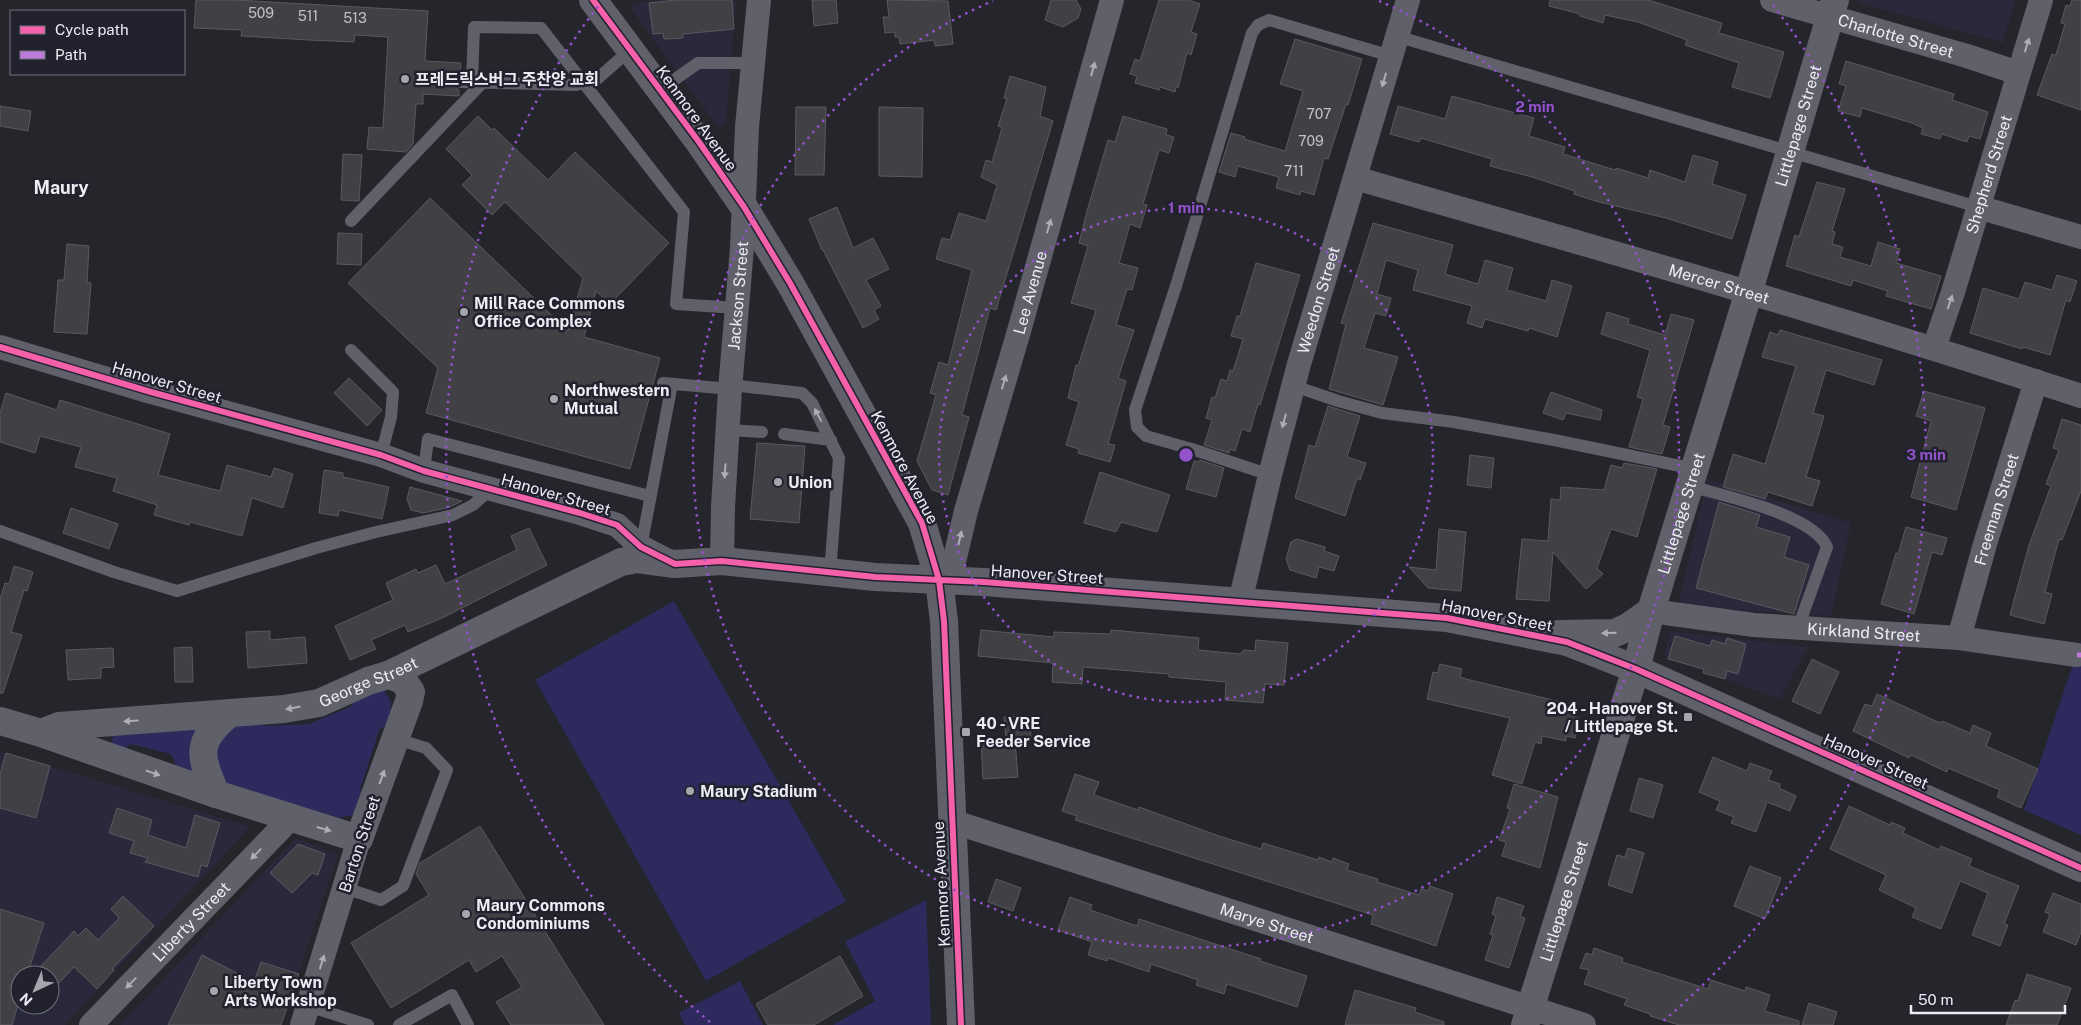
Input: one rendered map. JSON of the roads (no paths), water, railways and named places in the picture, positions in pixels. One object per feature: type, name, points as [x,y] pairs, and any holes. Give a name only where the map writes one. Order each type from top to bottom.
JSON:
[{"type":"street","name":"Kenmore Avenue","points":[[593,0],[700,142],[744,207],[790,283],[922,523],[939,580],[944,620],[961,1025]]},
{"type":"street","name":"Jackson Street","points":[[722,561],[728,430],[742,248],[747,127],[759,0]]},
{"type":"street","name":"Lee Avenue","points":[[939,580],[953,566],[966,511],[1019,331],[1112,0]]},
{"type":"street","name":"Weedon Street","points":[[1240,602],[1270,475],[1294,386],[1408,0]]},
{"type":"street","name":"Charlotte Street","points":[[1772,0],[1832,8],[2018,73]]},
{"type":"street","name":"Shepherd Street","points":[[1934,348],[2040,0]]},
{"type":"street","name":"Littlepage Street","points":[[1528,1016],[1636,669],[1651,611],[1749,292],[1832,8]]},
{"type":"street","name":"Mercer Street","points":[[1355,178],[1749,292],[1934,348],[2081,396]]},
{"type":"street","points":[[1978,207],[2081,237]]},
{"type":"street","name":"Hanover Street","points":[[0,347],[151,392],[381,456],[424,471],[547,504],[617,526],[641,547],[674,564],[722,561],[875,577],[939,580],[1447,618],[1566,642],[1636,669],[2081,868]]},
{"type":"street","name":"Freeman Street","points":[[1959,638],[1985,544],[2036,381]]},
{"type":"street","name":"George Street","points":[[41,733],[59,726],[229,714],[284,709],[319,703],[368,681],[388,675],[621,562],[636,559],[674,564]]},
{"type":"street","points":[[1528,634],[1615,633],[1628,627],[1651,611]]},
{"type":"street","name":"Kirkland Street","points":[[1651,611],[1754,625],[1959,638],[2077,655]]},
{"type":"street","name":"Barton Street","points":[[305,1016],[359,839],[409,702],[411,692],[402,680],[388,675]]},
{"type":"street","points":[[216,794],[205,767],[203,748],[215,726],[229,714]]},
{"type":"street","points":[[0,721],[41,733],[290,819],[359,839]]},
{"type":"street","name":"Liberty Street","points":[[91,1025],[290,819]]},
{"type":"street","name":"Marye Street","points":[[951,821],[1528,1016],[1584,1025]]},
{"type":"lane","points":[[1270,475],[1146,436],[1137,427],[1135,410],[1176,286],[1252,33],[1258,25],[1269,20],[1394,46],[1790,153],[1978,207]]},
{"type":"lane","points":[[350,221],[472,82],[474,26],[541,28],[684,212],[676,304],[737,308]]},
{"type":"lane","points":[[472,82],[563,86],[584,83],[596,80],[630,50]]},
{"type":"lane","points":[[660,90],[698,63],[754,63]]},
{"type":"lane","points":[[351,350],[393,392],[391,417],[381,456]]},
{"type":"lane","points":[[641,547],[668,383],[802,393],[812,403],[839,458],[830,572]]},
{"type":"lane","points":[[1294,386],[1382,413],[1454,422],[1527,435],[1692,478],[1790,516],[1816,531],[1827,546],[1798,628]]},
{"type":"lane","points":[[728,430],[762,432]]},
{"type":"lane","points":[[784,434],[831,440]]},
{"type":"lane","points":[[424,471],[428,439],[650,496]]},
{"type":"lane","points":[[0,531],[114,572],[177,591],[324,545],[453,515],[480,500],[491,489]]},
{"type":"lane","points":[[344,888],[381,900],[404,886],[447,770],[426,748],[396,739]]},
{"type":"lane","points":[[399,1025],[452,995],[468,1025]]},
{"type":"lane","points":[[305,1016],[368,1025]]},
{"type":"place","name":"프레드릭스버그 주찬양 교회","points":[[405,79]]},
{"type":"place","name":"Mill Race Commons Office Complex","points":[[464,312]]},
{"type":"place","name":"Northwestern Mutual","points":[[554,399]]},
{"type":"place","name":"Union","points":[[778,482]]},
{"type":"place","name":"204 - Hanover St. / Littlepage St.","points":[[1688,717]]},
{"type":"place","name":"40 - VRE Feeder Service","points":[[966,732]]},
{"type":"place","name":"Maury Stadium","points":[[690,791]]},
{"type":"place","name":"Maury Commons Condominiums","points":[[466,914]]},
{"type":"place","name":"Liberty Town Arts Workshop","points":[[214,991]]},
{"type":"district","name":"Maury","points":[[61,188]]}]
